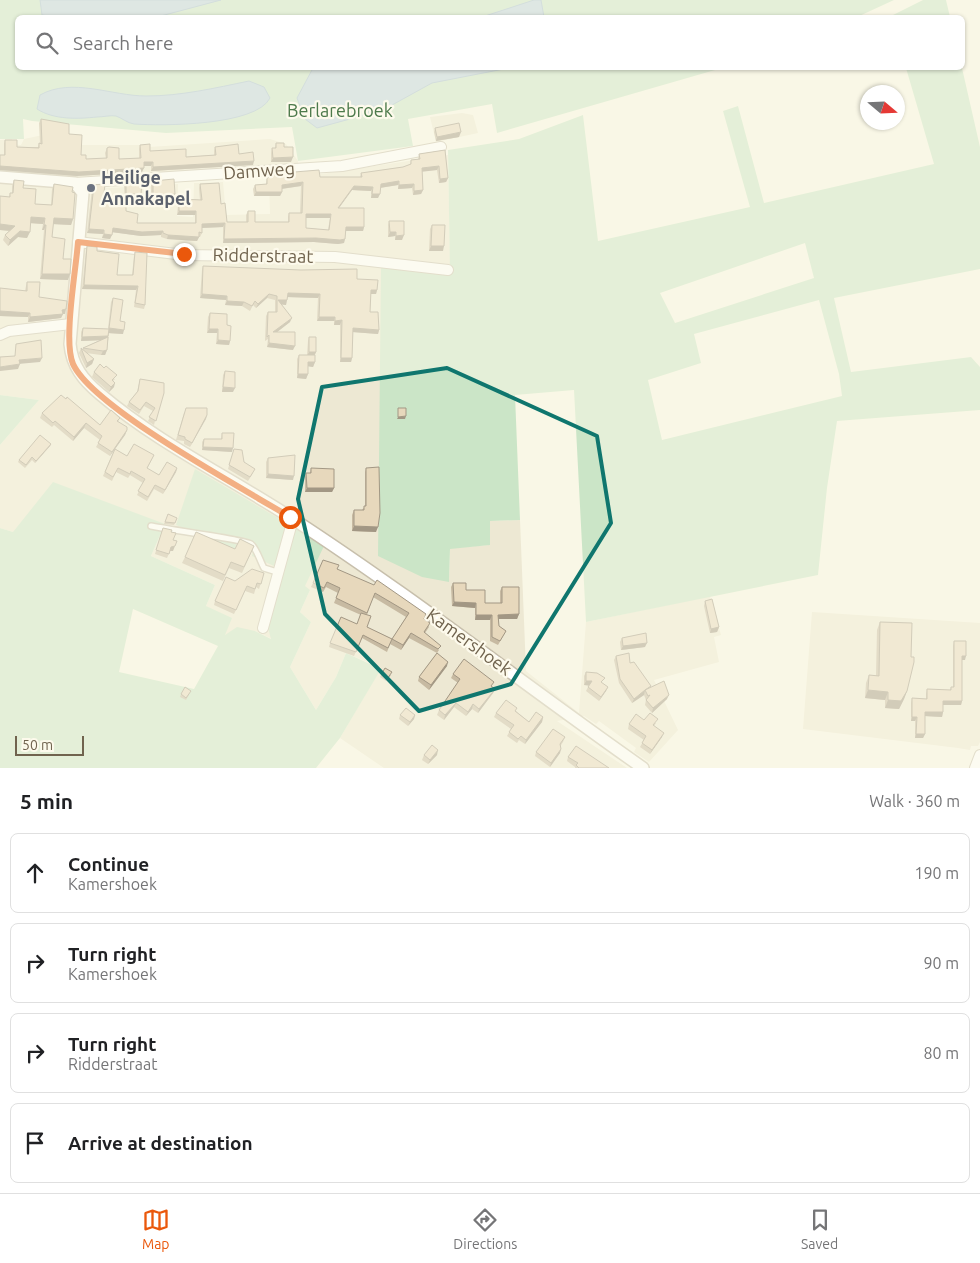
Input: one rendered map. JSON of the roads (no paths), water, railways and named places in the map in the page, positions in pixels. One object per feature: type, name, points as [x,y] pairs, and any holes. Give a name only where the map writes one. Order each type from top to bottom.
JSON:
[{"type":"street","name":"Damweg","points":[[75,183],[342,166],[441,147]]},
{"type":"street","points":[[0,177],[75,183]]},
{"type":"street","name":"Kamershoek","points":[[75,183],[83,193],[70,344],[73,364],[98,393],[132,420],[293,519],[445,624],[559,709],[644,768]]},
{"type":"street","name":"Ridderstraat","points":[[78,242],[184,254],[335,257],[448,270]]},
{"type":"street","points":[[0,334],[10,331],[71,324]]},
{"type":"street","points":[[263,628],[293,519]]},
{"type":"street","points":[[975,768],[980,755]]},
{"type":"lane","points":[[151,526],[216,538],[238,538],[251,543],[264,568],[277,572]]},
{"type":"water","points":[[40,0],[221,0],[165,15],[42,15]]},
{"type":"water","points":[[534,0],[541,0],[544,15],[488,15]]},
{"type":"water","points":[[312,70],[499,70],[432,83],[383,110],[317,128],[305,119],[297,98]]},
{"type":"water","points":[[249,81],[264,87],[270,98],[261,107],[247,114],[207,122],[165,125],[134,124],[116,116],[66,118],[44,113],[37,109],[40,95],[52,90],[65,88],[79,87],[133,95],[159,96]]},
{"type":"place","name":"Heilige Annakapel","points":[[91,188]]},
{"type":"park label","name":"Berlarebroek","points":[[340,111]]}]
